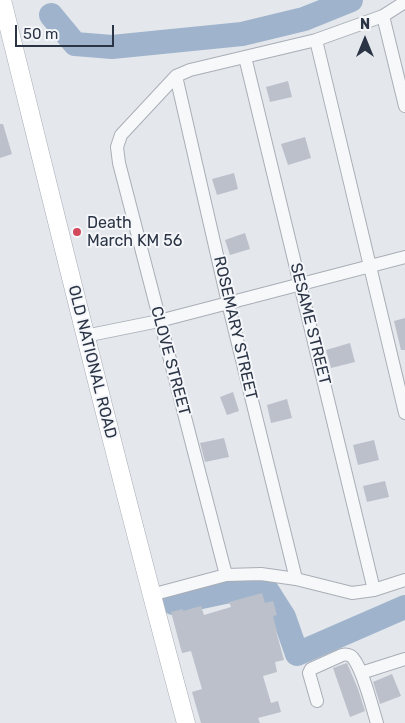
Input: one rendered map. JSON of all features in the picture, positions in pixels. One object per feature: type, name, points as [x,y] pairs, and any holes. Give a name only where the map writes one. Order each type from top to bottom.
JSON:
[{"type":"main road","name":"OLD NATIONAL ROAD","points":[[2,0],[85,336],[151,595],[186,723]]},
{"type":"street","points":[[176,76],[190,70],[316,40],[383,16],[405,2]]},
{"type":"street","points":[[383,16],[405,106]]},
{"type":"street","points":[[316,40],[405,413]]},
{"type":"street","name":"SESAME STREET","points":[[245,57],[374,590]]},
{"type":"street","name":"CLOVE STREET","points":[[176,76],[121,135],[116,147],[159,321],[226,575]]},
{"type":"street","name":"ROSEMARY STREET","points":[[176,76],[228,303],[296,579]]},
{"type":"street","points":[[85,336],[159,321],[405,257]]},
{"type":"street","points":[[151,595],[226,575],[261,574],[296,579],[352,593],[374,590],[405,580]]},
{"type":"street","points":[[317,702],[309,674],[311,669],[348,654],[353,657],[361,674],[377,723]]},
{"type":"street","points":[[361,674],[405,659]]},
{"type":"building","points":[[288,81],[292,97],[270,102],[266,87]]},
{"type":"building","points":[[0,124],[3,124],[12,154],[0,158]]},
{"type":"building","points":[[305,137],[311,158],[288,165],[281,144]]},
{"type":"building","points":[[234,173],[238,189],[217,195],[212,179]]},
{"type":"building","points":[[245,233],[250,249],[230,255],[225,240]]},
{"type":"building","points":[[405,318],[405,350],[401,350],[394,321]]},
{"type":"building","points":[[350,343],[355,362],[331,368],[326,350]]},
{"type":"building","points":[[233,392],[239,411],[227,415],[220,397]]},
{"type":"building","points":[[287,399],[292,418],[271,423],[267,405]]},
{"type":"building","points":[[224,438],[229,457],[205,462],[200,443]]},
{"type":"building","points":[[374,440],[379,460],[358,465],[353,445]]},
{"type":"building","points":[[385,481],[389,497],[367,502],[363,486]]},
{"type":"building","points":[[262,593],[265,603],[273,601],[277,615],[273,616],[284,660],[275,662],[277,672],[263,676],[271,703],[278,701],[281,712],[258,718],[260,723],[201,723],[192,692],[202,689],[191,651],[182,653],[171,612],[201,606],[204,615],[231,607],[229,602]]},
{"type":"building","points":[[347,663],[365,711],[350,717],[333,668]]},
{"type":"building","points":[[392,674],[401,696],[380,704],[373,682]]},
{"type":"waterway","points":[[51,15],[75,44],[112,47],[242,34],[304,19],[351,0]]},
{"type":"waterway","points":[[173,603],[263,584],[284,617],[297,654],[405,607]]},
{"type":"place","name":"Death March KM 56","points":[[77,232]]}]
